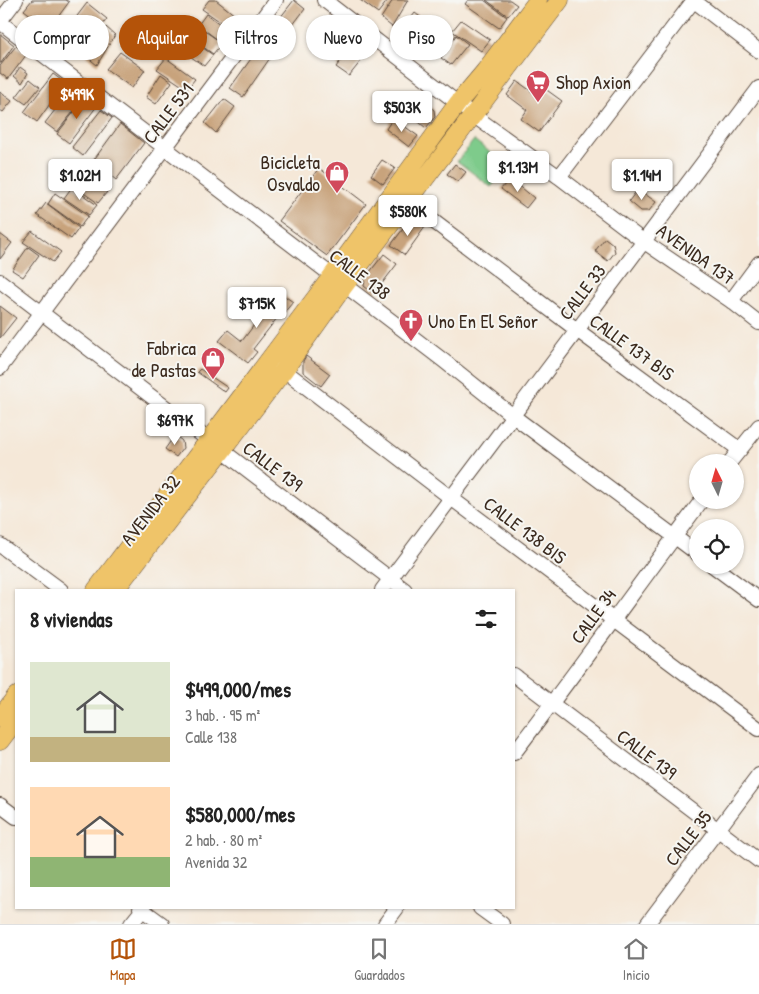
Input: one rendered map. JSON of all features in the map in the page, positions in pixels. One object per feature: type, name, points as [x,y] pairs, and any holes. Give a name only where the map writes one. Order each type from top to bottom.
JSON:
[{"type":"main road","name":"AVENIDA 32","points":[[116,589],[284,370],[338,281],[458,103],[485,71],[538,0]]},
{"type":"main road","name":"AVENIDA 32","points":[[97,589],[269,359],[408,202],[560,0]]},
{"type":"main road","points":[[0,718],[15,697]]},
{"type":"main road","points":[[0,741],[15,721]]},
{"type":"street","points":[[0,22],[16,0]]},
{"type":"street","name":"CALLE 531","points":[[0,368],[276,0]]},
{"type":"street","name":"AVENIDA 137","points":[[324,0],[458,103],[644,241],[731,301],[759,323]]},
{"type":"street","points":[[559,177],[694,0],[759,51]]},
{"type":"street","name":"CALLE 138","points":[[0,22],[444,361],[513,416],[689,547]]},
{"type":"street","name":"CALLE 33","points":[[386,584],[759,88]]},
{"type":"street","name":"CALLE 137 BIS","points":[[408,202],[740,450]]},
{"type":"street","points":[[731,301],[759,264]]},
{"type":"street","name":"CALLE 139","points":[[0,281],[222,451],[386,584],[402,589]]},
{"type":"street","name":"CALLE 138 BIS","points":[[269,359],[612,620],[759,729]]},
{"type":"street","points":[[737,454],[759,426]]},
{"type":"street","name":"CALLE 34","points":[[515,752],[695,509]]},
{"type":"street","points":[[0,544],[60,589]]},
{"type":"street","points":[[724,574],[759,600]]},
{"type":"street","name":"CALLE 139","points":[[515,676],[759,861]]},
{"type":"street","name":"CALLE 35","points":[[647,924],[759,775]]},
{"type":"street","points":[[0,805],[15,816]]},
{"type":"street","points":[[131,924],[141,909]]},
{"type":"street","points":[[143,909],[162,924]]},
{"type":"street","points":[[385,924],[396,909]]},
{"type":"street","points":[[481,909],[502,924]]},
{"type":"green space","points":[[474,140],[508,166],[491,187],[457,161]]},
{"type":"building","points":[[32,0],[66,0],[69,2],[59,15],[31,15],[24,10]]},
{"type":"building","points":[[209,0],[216,0],[235,15],[217,15],[217,20],[202,9]]},
{"type":"building","points":[[294,0],[305,9],[296,21],[296,15],[282,15]]},
{"type":"building","points":[[360,0],[388,0],[378,13]]},
{"type":"building","points":[[393,0],[408,0],[399,15],[390,15],[390,25],[381,18]]},
{"type":"building","points":[[468,0],[484,0],[507,17],[499,28],[465,4]]},
{"type":"building","points":[[486,0],[510,0],[517,5],[508,16]]},
{"type":"building","points":[[87,3],[102,15],[78,15]]},
{"type":"building","points":[[206,14],[217,22],[217,39],[207,32],[207,15]]},
{"type":"building","points":[[461,20],[490,40],[481,51],[453,32]]},
{"type":"building","points":[[109,30],[115,35],[109,45]]},
{"type":"building","points":[[207,33],[217,40],[217,49],[213,54],[207,50]]},
{"type":"building","points":[[0,34],[14,45],[1,63],[0,63]]},
{"type":"building","points":[[456,35],[468,44],[451,65],[444,60],[453,60],[453,40]]},
{"type":"building","points":[[15,47],[15,60],[22,60],[8,79],[0,73],[0,66]]},
{"type":"building","points":[[207,51],[213,55],[204,66],[196,60],[207,60]]},
{"type":"building","points":[[119,53],[119,60],[131,60],[145,70],[132,88],[106,69]]},
{"type":"building","points":[[91,60],[100,60],[97,65]]},
{"type":"building","points":[[164,60],[169,60],[195,79],[187,89],[157,69]]},
{"type":"building","points":[[250,60],[269,60],[243,97],[230,88]]},
{"type":"building","points":[[341,60],[362,60],[349,76],[336,67]]},
{"type":"building","points":[[20,67],[28,73],[22,83],[14,76]]},
{"type":"building","points":[[53,74],[65,83],[37,122],[24,112]]},
{"type":"building","points":[[161,74],[172,82],[156,104],[146,97]]},
{"type":"building","points":[[30,79],[40,87],[26,104],[16,97]]},
{"type":"building","points":[[517,81],[538,96],[544,88],[562,101],[539,132],[521,119],[527,110],[507,95]]},
{"type":"building","points":[[72,88],[85,97],[57,132],[45,123]]},
{"type":"building","points":[[412,91],[434,110],[435,117],[426,128],[414,118],[419,112],[414,108],[408,115],[399,108]]},
{"type":"building","points":[[0,92],[12,101],[3,112],[0,110]]},
{"type":"building","points":[[85,98],[97,106],[69,143],[57,134]]},
{"type":"building","points":[[224,99],[235,107],[216,133],[205,123]]},
{"type":"building","points":[[101,110],[112,118],[83,156],[72,147]]},
{"type":"building","points":[[393,118],[418,136],[409,147],[386,129]]},
{"type":"building","points":[[120,124],[144,143],[116,180],[93,161]]},
{"type":"building","points":[[382,160],[395,168],[383,184],[371,175]]},
{"type":"building","points":[[455,164],[466,172],[458,182],[447,174]]},
{"type":"building","points":[[319,168],[366,204],[327,256],[279,221]]},
{"type":"building","points":[[78,169],[107,192],[98,203],[68,182]]},
{"type":"building","points":[[510,178],[534,198],[526,208],[501,189]]},
{"type":"building","points":[[72,187],[97,205],[89,215],[64,198]]},
{"type":"building","points":[[638,189],[656,202],[649,211],[641,211],[629,201]]},
{"type":"building","points":[[55,193],[88,216],[80,227],[48,204]]},
{"type":"building","points":[[46,203],[79,228],[71,239],[37,215]]},
{"type":"building","points":[[409,221],[416,221],[425,227],[405,255],[391,245]]},
{"type":"building","points":[[32,231],[61,252],[53,262],[23,242]]},
{"type":"building","points":[[0,234],[12,243],[0,259]]},
{"type":"building","points":[[605,238],[613,244],[615,252],[608,261],[595,251]]},
{"type":"building","points":[[28,247],[39,255],[23,277],[12,270]]},
{"type":"building","points":[[384,254],[397,264],[374,294],[364,286],[365,278]]},
{"type":"building","points":[[279,292],[293,302],[283,314],[281,313],[253,349],[257,352],[248,363],[219,341],[228,330],[242,341]]},
{"type":"building","points":[[0,306],[16,318],[0,338]]},
{"type":"building","points":[[306,356],[330,374],[321,386],[303,372],[303,361]]},
{"type":"building","name":"Fabrica de Pastas","points":[[200,369],[228,388],[225,392],[197,372]]},
{"type":"building","points":[[175,435],[182,441],[183,448],[176,457],[165,449]]},
{"type":"place","name":"Shop Axion","points":[[538,103]]},
{"type":"place","name":"Bicicleta Osvaldo","points":[[337,194]]},
{"type":"place","name":"Uno En El Señor","points":[[411,342]]},
{"type":"place","name":"Fabrica de Pastas","points":[[213,380]]}]
